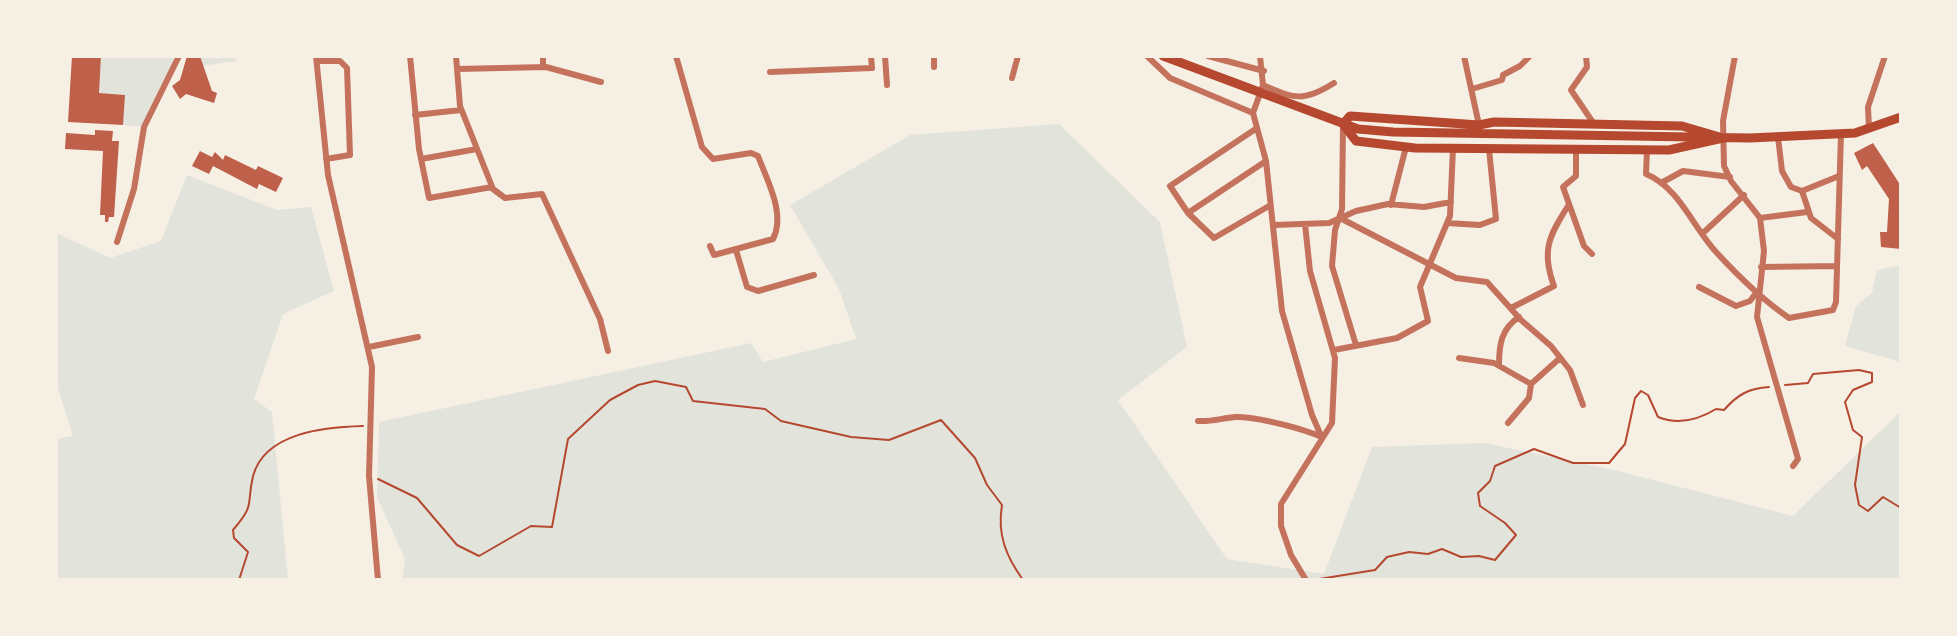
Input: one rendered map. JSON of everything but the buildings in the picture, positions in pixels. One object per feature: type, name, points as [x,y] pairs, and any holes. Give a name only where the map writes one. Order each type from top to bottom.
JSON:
[{"type":"main road","points":[[1163,56],[1358,129],[1392,132],[1723,138],[1841,133],[1868,129],[1901,117]]},
{"type":"main road","points":[[1339,122],[1350,116],[1474,124],[1682,126],[1723,138]]},
{"type":"main road","points":[[1339,122],[1356,141],[1406,147],[1647,150],[1682,149],[1723,138]]},
{"type":"main road","points":[[1468,148],[1474,124]]},
{"type":"street","points":[[117,242],[134,188],[144,127],[179,56]]},
{"type":"street","points":[[410,56],[415,115],[429,198],[492,187]]},
{"type":"street","points":[[456,56],[461,110],[492,187],[505,198],[542,194],[600,319],[608,351]]},
{"type":"street","points":[[542,67],[543,56]]},
{"type":"street","points":[[676,56],[702,147],[713,159],[751,153],[758,156],[774,199],[779,228],[773,239],[714,255],[710,246]]},
{"type":"street","points":[[770,72],[872,68],[871,56]]},
{"type":"street","points":[[885,56],[887,85]]},
{"type":"street","points":[[934,56],[934,67]]},
{"type":"street","points":[[1012,78],[1018,56]]},
{"type":"street","points":[[1147,56],[1170,78],[1253,113]]},
{"type":"street","points":[[1208,56],[1264,78],[1286,95],[1302,98],[1316,95],[1334,83]]},
{"type":"street","points":[[1260,56],[1264,78],[1253,113],[1266,162],[1282,311],[1312,415],[1322,438]]},
{"type":"street","points":[[1464,56],[1472,89],[1474,124]]},
{"type":"street","points":[[1472,89],[1502,80],[1503,75],[1520,66],[1530,56]]},
{"type":"street","points":[[1586,56],[1587,67],[1571,90],[1594,124]]},
{"type":"street","points":[[1735,56],[1723,138],[1724,166],[1760,218],[1764,251],[1757,292],[1757,317],[1798,459],[1793,466]]},
{"type":"street","points":[[1868,129],[1868,107],[1885,56]]},
{"type":"street","points":[[326,159],[350,155],[347,68],[340,61],[317,58],[326,159],[372,367],[369,476],[378,580]]},
{"type":"street","points":[[457,69],[542,67],[601,82]]},
{"type":"street","points":[[415,115],[461,110]]},
{"type":"street","points":[[1339,122],[1340,218],[1335,230],[1332,266],[1356,345]]},
{"type":"street","points":[[1257,128],[1170,186],[1188,213],[1214,238],[1269,205]]},
{"type":"street","points":[[1647,150],[1646,174],[1661,183],[1715,251],[1757,292],[1789,318],[1833,310],[1841,133]]},
{"type":"street","points":[[1778,136],[1782,170],[1791,187],[1802,191],[1839,176]]},
{"type":"street","points":[[1391,205],[1406,147]]},
{"type":"street","points":[[1334,350],[1397,338],[1428,321],[1420,287],[1447,223],[1451,202],[1453,148]]},
{"type":"street","points":[[421,159],[477,149]]},
{"type":"street","points":[[1447,223],[1480,225],[1496,219],[1489,149]]},
{"type":"street","points":[[1576,149],[1576,176],[1563,187],[1584,246],[1592,254]]},
{"type":"street","points":[[1188,213],[1266,162]]},
{"type":"street","points":[[1661,183],[1683,171],[1730,177]]},
{"type":"street","points":[[1802,191],[1807,212],[1838,239]]},
{"type":"street","points":[[1703,233],[1744,195]]},
{"type":"street","points":[[1274,225],[1329,223],[1356,211],[1391,205],[1424,207],[1451,202]]},
{"type":"street","points":[[1511,308],[1554,286],[1547,267],[1547,244],[1568,206]]},
{"type":"street","points":[[1760,218],[1807,212]]},
{"type":"street","points":[[1340,218],[1456,278],[1487,282],[1570,370],[1583,405]]},
{"type":"street","points":[[1305,223],[1310,271],[1334,350],[1332,423],[1281,504],[1281,526],[1306,580]]},
{"type":"street","points":[[736,250],[747,288],[758,291],[814,275]]},
{"type":"street","points":[[1761,267],[1837,266]]},
{"type":"street","points":[[1699,287],[1736,306],[1750,302],[1757,292]]},
{"type":"street","points":[[1499,365],[1505,329],[1519,317]]},
{"type":"street","points":[[369,347],[418,337]]},
{"type":"street","points":[[1508,423],[1529,398],[1531,384],[1560,358]]},
{"type":"street","points":[[1459,359],[1499,365],[1531,384]]},
{"type":"street","points":[[1198,421],[1217,423],[1236,417],[1307,430],[1322,438]]},
{"type":"path","points":[[1779,386],[1808,383],[1813,374],[1859,370],[1872,373],[1872,382],[1853,390],[1845,402],[1853,430],[1862,438],[1855,485],[1859,505],[1868,511],[1883,497],[1901,508]]},
{"type":"path","points":[[377,478],[416,498],[457,545],[480,556],[531,526],[552,527],[568,439],[610,400],[638,385],[655,381],[685,387],[693,401],[765,409],[781,421],[851,438],[889,440],[940,420],[975,458],[987,485],[1002,505],[999,524],[1007,558],[1023,580]]},
{"type":"path","points":[[1312,580],[1375,570],[1387,557],[1409,552],[1427,554],[1442,549],[1461,557],[1479,556],[1495,560],[1516,535],[1505,523],[1480,506],[1478,493],[1490,481],[1495,466],[1534,449],[1573,463],[1609,463],[1625,444],[1635,398],[1641,391],[1648,395],[1658,417],[1671,422],[1703,417],[1716,408],[1724,410],[1736,396],[1757,388]]},
{"type":"path","points":[[239,580],[248,552],[234,538],[233,530],[250,510],[253,476],[261,459],[289,438],[337,426],[369,426]]},
{"type":"shaded area","points":[[101,56],[179,56],[144,127],[123,125],[124,95],[99,93]]},
{"type":"shaded area","points":[[200,56],[236,56],[237,61],[202,66]]},
{"type":"shaded area","points":[[1059,124],[1160,222],[1187,347],[1118,400],[1227,559],[1324,574],[1372,447],[1485,443],[1614,470],[1793,516],[1901,411],[1901,580],[402,580],[405,559],[377,497],[379,422],[751,343],[763,362],[856,339],[839,289],[790,205],[910,135]]},
{"type":"shaded area","points":[[187,175],[277,210],[311,207],[334,291],[283,314],[254,399],[272,412],[288,580],[56,580],[56,439],[73,436],[56,382],[56,233],[110,258],[161,241]]},
{"type":"shaded area","points":[[1901,265],[1901,362],[1845,346],[1856,306],[1872,293],[1877,270]]}]
